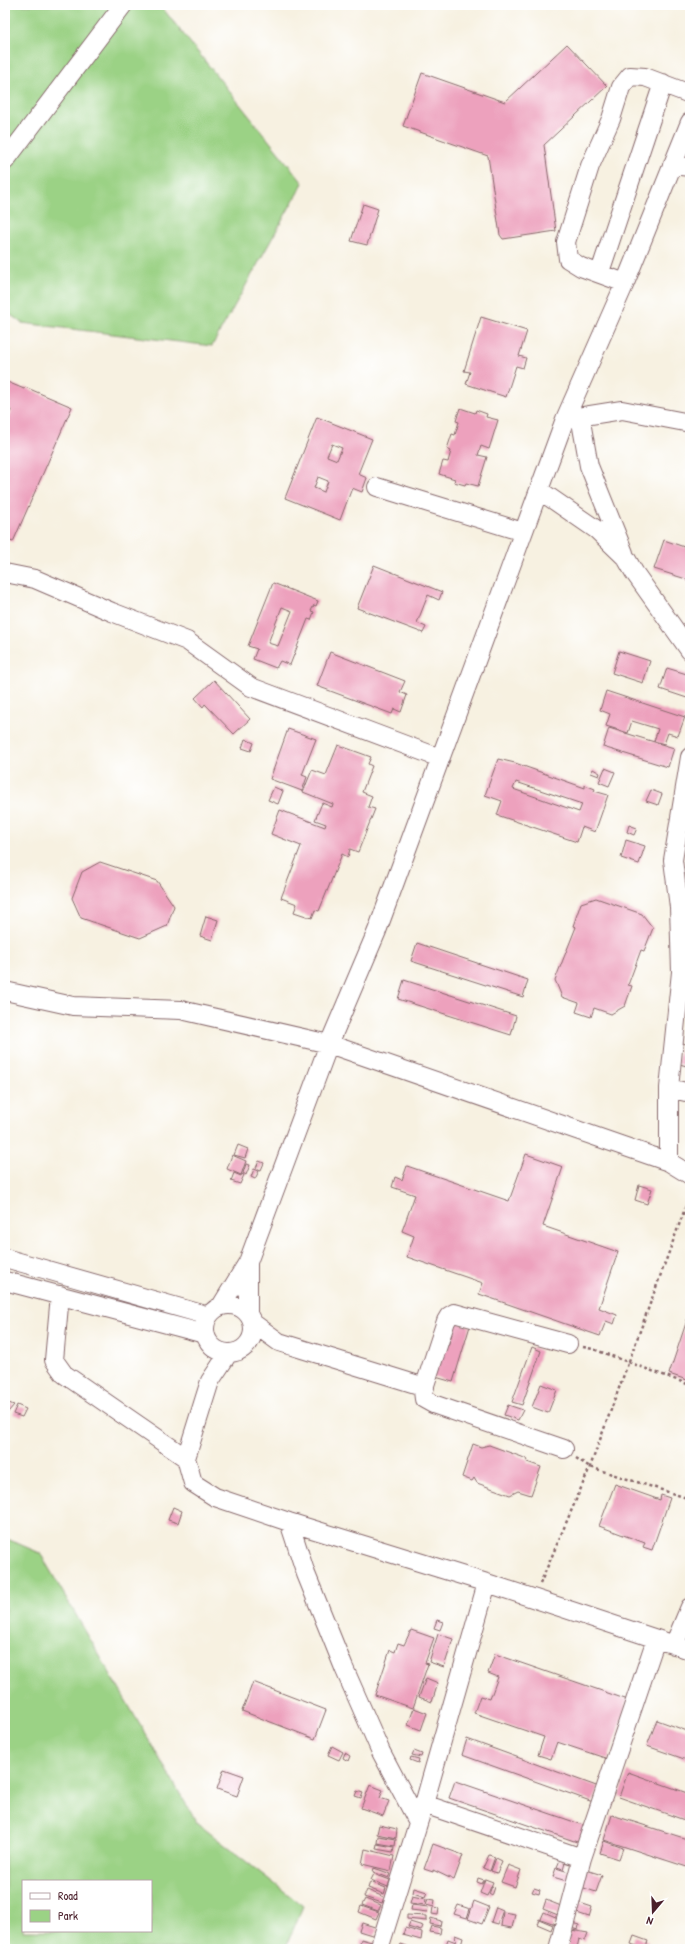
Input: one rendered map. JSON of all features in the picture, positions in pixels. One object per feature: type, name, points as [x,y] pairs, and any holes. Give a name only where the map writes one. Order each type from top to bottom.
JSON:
[{"type":"lane","points":[[5,161],[123,5]]},
{"type":"lane","points":[[625,283],[600,272],[581,267],[568,259],[566,242],[590,166],[611,119],[621,87],[630,76],[645,77],[690,94]]},
{"type":"lane","points":[[600,272],[663,83]]},
{"type":"lane","points":[[210,1381],[208,1339],[205,1327],[248,1262],[329,1044],[377,931],[539,490],[573,418],[625,283],[690,122]]},
{"type":"lane","points":[[672,165],[690,167]]},
{"type":"lane","points":[[573,418],[622,410],[690,423]]},
{"type":"lane","points":[[573,418],[589,466],[626,558],[634,572],[690,651]]},
{"type":"lane","points":[[377,487],[523,532]]},
{"type":"lane","points":[[539,490],[596,530],[626,558]]},
{"type":"lane","points":[[5,573],[35,580],[187,641],[251,687],[440,758]]},
{"type":"lane","points":[[669,1162],[669,1088],[681,972],[679,907],[673,860],[690,757]]},
{"type":"lane","points":[[5,991],[73,1006],[181,1010],[329,1044],[669,1162],[690,1175]]},
{"type":"lane","points":[[669,1088],[690,1093]]},
{"type":"lane","points":[[5,1258],[215,1311],[236,1306],[279,1342],[425,1387]]},
{"type":"lane","points":[[5,1281],[60,1295],[208,1339],[218,1351],[228,1354],[243,1350],[249,1345],[252,1338],[248,1262]]},
{"type":"lane","points":[[60,1295],[54,1360],[64,1374],[186,1458]]},
{"type":"lane","points":[[564,1449],[433,1404],[424,1399],[425,1387],[446,1321],[449,1316],[454,1313],[568,1344]]},
{"type":"lane","points":[[249,1345],[279,1342]]},
{"type":"lane","points":[[228,1354],[210,1381],[186,1458],[193,1483],[215,1496],[289,1522],[487,1583],[682,1648],[690,1607]]},
{"type":"lane","points":[[289,1522],[306,1574],[381,1752],[418,1822]]},
{"type":"lane","points":[[378,1949],[424,1804],[487,1583]]},
{"type":"lane","points":[[558,1949],[582,1858],[656,1639]]},
{"type":"lane","points":[[424,1804],[582,1858]]},
{"type":"path","points":[[533,1599],[590,1467],[690,1195]]},
{"type":"path","points":[[568,1344],[593,1349],[629,1364],[690,1385]]},
{"type":"path","points":[[564,1449],[590,1467],[690,1499]]},
{"type":"green space","points":[[5,5],[160,5],[303,183],[212,346],[22,323],[5,311]]},
{"type":"green space","points":[[5,1538],[40,1553],[197,1823],[303,1906],[285,1949],[5,1949]]},
{"type":"building","points":[[567,44],[607,86],[544,145],[556,231],[503,239],[500,235],[488,156],[403,126],[422,73],[505,102]]},
{"type":"building","points":[[363,204],[378,209],[367,245],[351,241]]},
{"type":"building","points":[[481,317],[527,331],[519,356],[526,358],[523,368],[516,366],[506,397],[466,384],[470,372],[464,371]]},
{"type":"building","points":[[5,381],[24,389],[25,387],[72,407],[13,542],[5,539],[5,424],[11,410],[5,407]]},
{"type":"building","points":[[460,408],[475,413],[476,410],[487,414],[486,417],[498,420],[489,449],[481,446],[478,455],[487,457],[478,486],[454,482],[455,479],[439,474],[443,461],[448,462],[451,451],[447,449],[452,434],[455,435],[459,422],[456,421]]},
{"type":"building","points":[[317,417],[372,439],[358,474],[367,478],[362,492],[352,488],[340,520],[285,498]],"holes":[[[332,444],[342,448],[337,460],[327,456]],[[318,477],[328,481],[324,492],[314,488]]]},
{"type":"building","points":[[664,540],[690,549],[690,581],[688,583],[686,579],[654,569]]},
{"type":"building","points":[[374,565],[442,592],[439,600],[428,595],[417,623],[426,627],[423,633],[357,608]]},
{"type":"building","points":[[273,583],[318,601],[316,606],[314,605],[311,611],[314,612],[311,620],[308,619],[290,665],[280,661],[276,668],[253,659],[257,649],[248,646]],"holes":[[[282,607],[292,611],[278,646],[268,643]]]},
{"type":"building","points":[[619,651],[650,661],[643,683],[612,673]]},
{"type":"building","points":[[330,652],[405,681],[400,692],[407,695],[401,712],[394,709],[392,714],[317,686]]},
{"type":"building","points":[[667,668],[690,675],[690,699],[660,689]]},
{"type":"building","points":[[214,680],[250,719],[234,734],[205,704],[203,707],[195,698]]},
{"type":"building","points":[[606,691],[685,717],[678,736],[668,733],[664,744],[654,741],[658,729],[632,721],[628,733],[606,726],[610,714],[600,710]]},
{"type":"building","points":[[609,728],[674,748],[668,767],[603,747]]},
{"type":"building","points":[[288,729],[316,739],[302,775],[307,777],[302,791],[270,779]]},
{"type":"building","points":[[245,739],[254,743],[251,751],[242,748]]},
{"type":"building","points":[[338,745],[371,757],[368,764],[372,766],[362,792],[372,796],[368,807],[375,809],[358,852],[350,849],[348,857],[342,854],[319,911],[315,910],[312,918],[294,912],[297,904],[281,898],[301,846],[271,834],[280,810],[325,827],[326,824],[315,820],[322,803],[332,807],[333,804],[303,792],[312,770],[326,775]]},
{"type":"building","points":[[498,759],[515,763],[585,788],[585,785],[595,789],[594,791],[608,795],[595,832],[582,827],[577,842],[497,815],[502,801],[485,795]],"holes":[[[516,782],[582,804],[579,812],[513,789]]]},
{"type":"building","points":[[605,768],[615,772],[609,786],[599,782]]},
{"type":"building","points":[[593,769],[600,773],[599,776],[591,773]]},
{"type":"building","points":[[274,787],[283,791],[278,804],[268,800]]},
{"type":"building","points":[[651,790],[662,794],[658,805],[646,801]]},
{"type":"building","points":[[629,825],[637,828],[634,835],[627,832]]},
{"type":"building","points":[[626,840],[645,846],[639,864],[621,858]]},
{"type":"building","points":[[100,862],[157,881],[174,906],[167,926],[140,938],[81,918],[72,898],[82,872]]},
{"type":"building","points":[[596,898],[642,914],[653,928],[644,951],[641,950],[628,985],[632,986],[625,1006],[611,1014],[594,1008],[591,1017],[576,1012],[579,1003],[562,997],[555,980],[576,927],[573,926],[581,903]]},
{"type":"building","points":[[206,916],[218,920],[212,940],[200,936]]},
{"type":"building","points":[[417,943],[528,980],[523,997],[411,961]]},
{"type":"building","points":[[404,980],[516,1016],[511,1035],[398,999]]},
{"type":"building","points":[[683,1043],[690,1046],[690,1067],[676,1063]]},
{"type":"building","points":[[238,1145],[248,1149],[245,1158],[234,1155]]},
{"type":"building","points":[[526,1154],[563,1167],[543,1226],[618,1252],[599,1308],[617,1315],[614,1324],[606,1321],[600,1336],[479,1294],[483,1283],[407,1257],[414,1236],[402,1231],[415,1195],[392,1187],[395,1177],[402,1180],[407,1166],[509,1201]]},
{"type":"building","points":[[232,1155],[246,1161],[241,1175],[227,1169]]},
{"type":"building","points":[[259,1161],[264,1163],[261,1170],[256,1168]]},
{"type":"building","points":[[246,1164],[250,1165],[246,1175],[243,1173]]},
{"type":"building","points":[[254,1169],[259,1171],[255,1179],[251,1177]]},
{"type":"building","points":[[234,1173],[241,1176],[242,1174],[244,1175],[240,1184],[231,1181]]},
{"type":"building","points":[[639,1185],[652,1189],[647,1204],[635,1200]]},
{"type":"building","points":[[690,1311],[690,1381],[669,1374]]},
{"type":"building","points":[[449,1320],[470,1326],[453,1382],[432,1376],[442,1344],[448,1346],[452,1334],[445,1332]]},
{"type":"building","points":[[532,1347],[541,1351],[522,1405],[512,1402]]},
{"type":"building","points":[[541,1384],[557,1390],[548,1413],[532,1407]]},
{"type":"building","points":[[6,1402],[14,1405],[8,1412],[5,1410]]},
{"type":"building","points":[[17,1405],[26,1409],[22,1417],[13,1414]]},
{"type":"building","points":[[508,1405],[523,1410],[518,1420],[504,1415]]},
{"type":"building","points":[[473,1444],[481,1447],[489,1445],[522,1457],[528,1460],[527,1462],[541,1467],[531,1495],[518,1491],[510,1495],[477,1483],[474,1478],[472,1481],[462,1477]]},
{"type":"building","points":[[615,1484],[660,1500],[661,1495],[670,1498],[652,1550],[643,1547],[645,1543],[599,1526]]},
{"type":"building","points":[[173,1507],[182,1511],[178,1523],[168,1520]]},
{"type":"building","points":[[437,1620],[443,1622],[440,1630],[434,1628]]},
{"type":"building","points":[[411,1630],[434,1638],[425,1663],[428,1664],[413,1708],[375,1695],[390,1650],[395,1652],[398,1643],[404,1645]]},
{"type":"building","points":[[438,1634],[453,1639],[444,1667],[429,1662]]},
{"type":"building","points":[[495,1654],[628,1700],[608,1759],[557,1742],[551,1759],[538,1755],[544,1737],[474,1713],[480,1696],[490,1699],[498,1677],[488,1673]]},
{"type":"building","points":[[426,1678],[438,1683],[432,1702],[419,1697]]},
{"type":"building","points":[[253,1682],[326,1710],[315,1739],[242,1711]]},
{"type":"building","points":[[414,1708],[427,1713],[421,1730],[408,1725]]},
{"type":"building","points":[[657,1720],[690,1732],[690,1761],[647,1746]]},
{"type":"building","points":[[467,1739],[599,1787],[593,1802],[462,1755]]},
{"type":"building","points":[[332,1746],[343,1752],[339,1760],[328,1755]]},
{"type":"building","points":[[414,1751],[422,1754],[421,1757],[412,1755]]},
{"type":"building","points":[[345,1753],[350,1756],[348,1761],[343,1758]]},
{"type":"building","points":[[411,1757],[419,1759],[418,1763],[410,1760]]},
{"type":"building","points":[[224,1769],[244,1776],[237,1796],[217,1789]]},
{"type":"building","points":[[628,1772],[690,1794],[690,1822],[619,1797]]},
{"type":"building","points":[[455,1781],[586,1826],[580,1843],[449,1798]]},
{"type":"building","points":[[370,1785],[383,1790],[380,1798],[389,1801],[383,1816],[361,1808]]},
{"type":"building","points":[[357,1791],[363,1793],[361,1798],[355,1796]]},
{"type":"building","points":[[612,1815],[690,1840],[690,1868],[604,1840]]},
{"type":"building","points":[[379,1825],[397,1829],[396,1838],[377,1834]]},
{"type":"building","points":[[378,1836],[396,1839],[395,1846],[377,1843]]},
{"type":"building","points":[[604,1841],[623,1848],[619,1859],[600,1853]]},
{"type":"building","points":[[377,1844],[394,1847],[393,1852],[376,1849]]},
{"type":"building","points":[[433,1844],[463,1855],[454,1880],[433,1870],[433,1872],[424,1869]]},
{"type":"building","points":[[365,1849],[394,1856],[391,1871],[362,1864]]},
{"type":"building","points":[[489,1855],[495,1857],[490,1871],[483,1868]]},
{"type":"building","points":[[496,1858],[502,1861],[497,1873],[491,1871]]},
{"type":"building","points":[[560,1860],[565,1862],[563,1869],[557,1867]]},
{"type":"building","points":[[508,1865],[521,1870],[515,1887],[501,1882]]},
{"type":"building","points":[[374,1868],[391,1874],[389,1878],[373,1872]]},
{"type":"building","points":[[556,1868],[572,1873],[570,1882],[553,1877]]},
{"type":"building","points":[[586,1870],[602,1875],[596,1892],[581,1887]]},
{"type":"building","points":[[374,1874],[390,1880],[388,1887],[371,1880]]},
{"type":"building","points":[[478,1878],[484,1880],[482,1884],[477,1882]]},
{"type":"building","points":[[485,1879],[493,1882],[487,1896],[480,1893]]},
{"type":"building","points":[[370,1882],[386,1888],[384,1894],[368,1888]]},
{"type":"building","points":[[492,1886],[495,1887],[492,1896],[489,1894]]},
{"type":"building","points":[[414,1888],[427,1892],[425,1897],[413,1893]]},
{"type":"building","points":[[534,1888],[540,1890],[539,1894],[532,1892]]},
{"type":"building","points":[[367,1890],[384,1897],[382,1903],[364,1897]]},
{"type":"building","points":[[412,1896],[426,1899],[425,1905],[410,1903]]},
{"type":"building","points":[[365,1899],[381,1905],[378,1911],[362,1905]]},
{"type":"building","points":[[428,1899],[435,1900],[434,1906],[426,1904]]},
{"type":"building","points":[[546,1900],[561,1906],[558,1915],[543,1909]]},
{"type":"building","points":[[474,1901],[489,1907],[482,1924],[468,1919]]},
{"type":"building","points":[[577,1902],[592,1907],[589,1917],[574,1912]]},
{"type":"building","points":[[412,1905],[428,1907],[427,1912],[411,1910]]},
{"type":"building","points":[[458,1905],[470,1909],[467,1918],[454,1914]]},
{"type":"building","points":[[361,1906],[379,1912],[376,1919],[359,1912]]},
{"type":"building","points":[[433,1907],[439,1908],[438,1915],[432,1914]]},
{"type":"building","points":[[496,1907],[503,1910],[498,1924],[491,1922]]},
{"type":"building","points":[[503,1912],[515,1914],[512,1928],[501,1926]]},
{"type":"building","points":[[544,1912],[558,1918],[555,1924],[541,1919]]},
{"type":"building","points":[[407,1915],[426,1916],[426,1921],[407,1919]]},
{"type":"building","points":[[431,1918],[441,1921],[440,1926],[430,1924]]},
{"type":"building","points":[[539,1919],[553,1925],[551,1930],[537,1924]]},
{"type":"building","points":[[410,1922],[423,1926],[421,1931],[408,1927]]},
{"type":"building","points":[[362,1923],[378,1928],[375,1936],[359,1931]]},
{"type":"building","points":[[572,1923],[579,1925],[578,1930],[571,1928]]},
{"type":"building","points":[[432,1926],[441,1928],[440,1934],[430,1932]]},
{"type":"building","points":[[405,1928],[422,1933],[421,1940],[403,1935]]},
{"type":"building","points":[[571,1930],[588,1933],[585,1941],[579,1939],[577,1948],[567,1946]]},
{"type":"building","points":[[455,1935],[463,1938],[460,1949],[446,1945],[448,1939],[456,1942]]},
{"type":"building","points":[[634,1936],[648,1941],[645,1949],[631,1944]]},
{"type":"building","points":[[361,1939],[375,1943],[373,1948],[360,1944]]},
{"type":"building","points":[[401,1944],[415,1949],[399,1949]]}]
